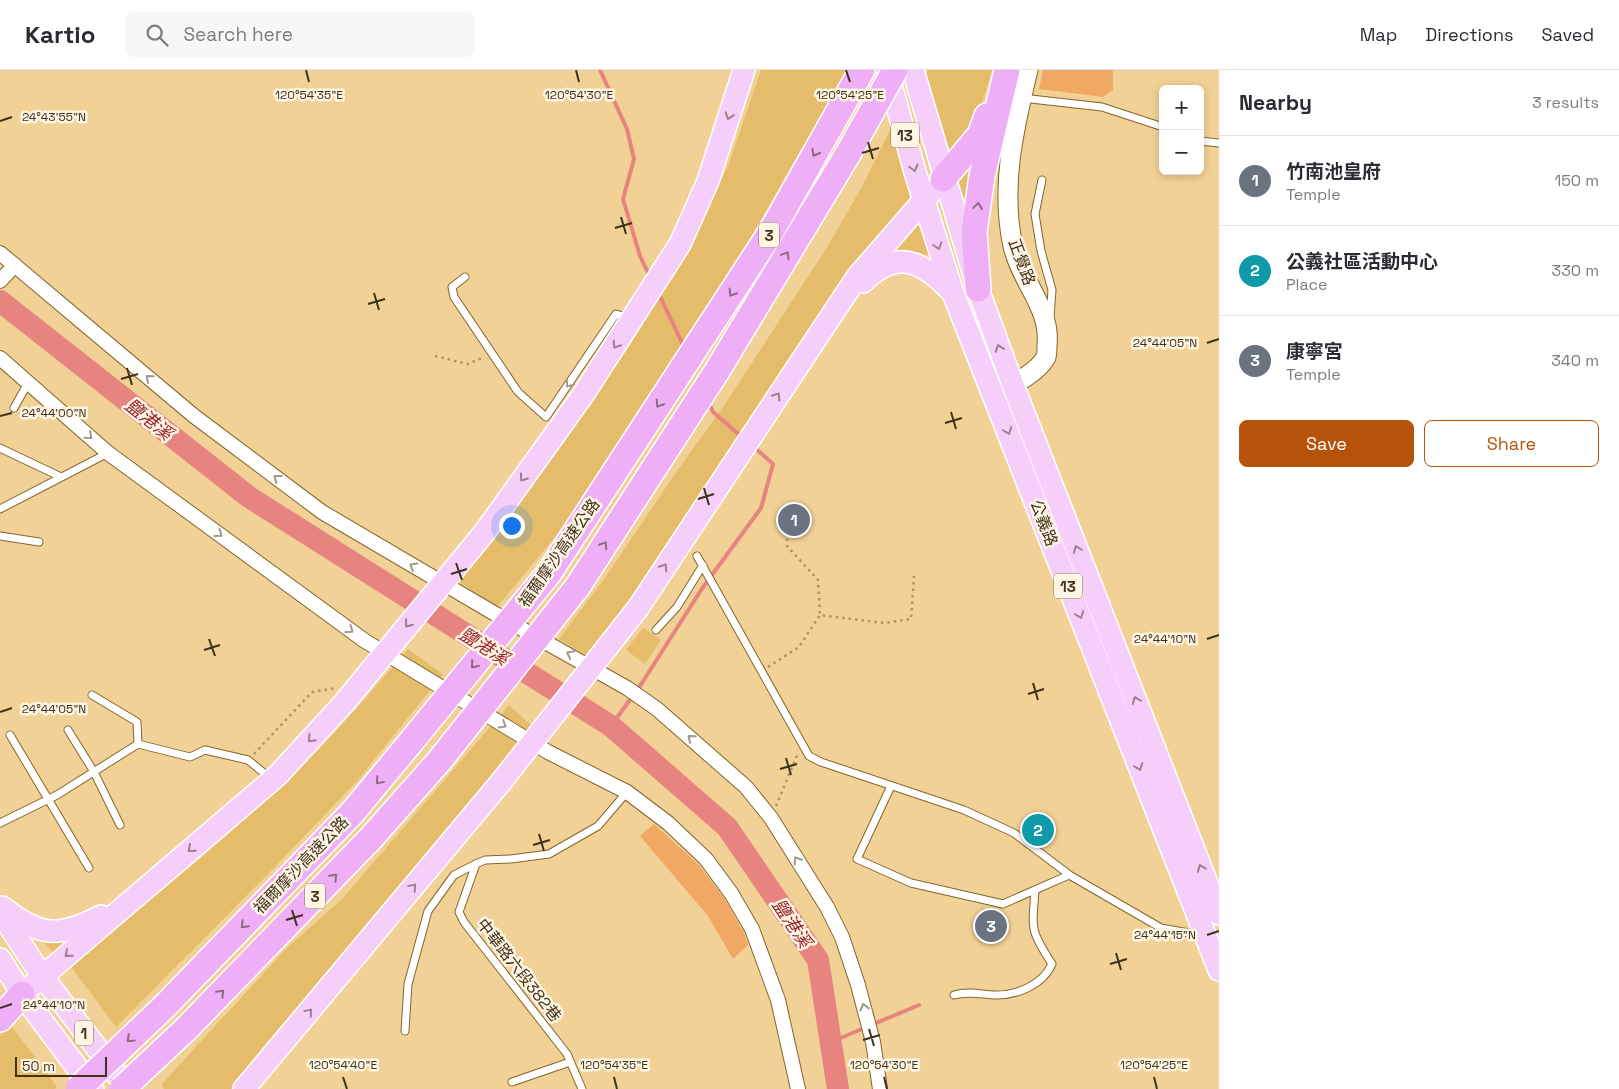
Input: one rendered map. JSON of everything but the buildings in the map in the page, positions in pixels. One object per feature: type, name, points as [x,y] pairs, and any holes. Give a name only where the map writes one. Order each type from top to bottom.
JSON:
[{"type":"highway","name":"福爾摩沙高速公路","points":[[78,1089],[165,1006],[352,812],[549,573],[771,232],[862,70]]},
{"type":"highway","name":"福爾摩沙高速公路","points":[[122,1089],[187,1028],[371,838],[440,760],[578,586],[704,391],[848,154],[896,70]]},
{"type":"highway","points":[[943,178],[980,135],[1003,70]]},
{"type":"highway","points":[[978,289],[974,232],[982,176],[1007,70]]},
{"type":"highway","points":[[0,1020],[22,994]]},
{"type":"main road","points":[[22,994],[272,780],[340,696],[484,532],[583,395],[680,244],[708,181],[744,70]]},
{"type":"main road","name":"公義路","points":[[887,70],[953,293],[1212,940],[1219,970]]},
{"type":"main road","name":"公義路","points":[[913,70],[943,178],[978,289],[1013,385],[1219,914]]},
{"type":"main road","points":[[244,1089],[501,782],[638,608],[856,277],[943,178]]},
{"type":"main road","points":[[813,341],[855,289],[874,270],[898,261],[918,264],[934,273],[953,293]]},
{"type":"main road","points":[[0,906],[18,920],[46,932],[76,929],[106,914],[167,870]]},
{"type":"main road","name":"1","points":[[0,912],[42,976],[128,1089]]},
{"type":"main road","name":"1","points":[[0,959],[22,994],[94,1089]]},
{"type":"main road","points":[[256,1089],[284,1041]]},
{"type":"street","name":"正覺路","points":[[994,394],[1013,385],[1033,370],[1046,356],[1049,331],[1044,312],[1014,248],[1008,216],[1008,168],[1028,70]]},
{"type":"street","points":[[0,253],[194,416],[322,512],[646,700],[746,787],[771,818],[827,907],[842,937],[858,985],[873,1042],[880,1089]]},
{"type":"street","points":[[0,281],[15,265]]},
{"type":"street","points":[[0,358],[108,452],[365,641],[548,752],[627,792],[668,823],[706,859],[731,894],[752,929],[778,1000],[798,1089]]},
{"type":"lane","points":[[1021,98],[1102,107],[1159,126]]},
{"type":"lane","points":[[1204,141],[1219,143]]},
{"type":"lane","points":[[1042,180],[1035,214],[1041,251],[1052,290],[1049,331]]},
{"type":"lane","points":[[465,277],[452,287],[454,297],[518,392],[546,417],[616,314],[632,319]]},
{"type":"lane","points":[[14,408],[28,383]]},
{"type":"lane","points":[[0,448],[60,476]]},
{"type":"lane","points":[[0,509],[108,452]]},
{"type":"lane","points":[[0,536],[39,542]]},
{"type":"lane","points":[[697,556],[716,586],[809,756],[821,762],[964,810],[1014,834],[1069,875],[1162,928],[1195,933],[1212,940]]},
{"type":"lane","points":[[656,630],[677,607],[703,565]]},
{"type":"lane","points":[[92,695],[137,722],[138,744]]},
{"type":"lane","points":[[68,730],[94,772],[120,825]]},
{"type":"lane","points":[[10,735],[89,868]]},
{"type":"lane","points":[[0,824],[48,799],[138,744],[190,757],[205,750],[248,760],[272,780]]},
{"type":"lane","points":[[891,786],[857,859],[912,883],[1003,904],[1069,875]]},
{"type":"lane","points":[[405,1031],[408,984],[428,912],[454,875],[485,860],[549,854],[598,826],[627,792]]},
{"type":"lane","name":"中華路六段382巷","points":[[476,864],[459,912],[464,922],[567,1054],[582,1089]]},
{"type":"lane","points":[[954,995],[977,993],[996,995],[1021,990],[1035,985],[1046,976],[1052,964],[1035,937],[1032,928],[1035,891]]},
{"type":"lane","points":[[512,1082],[570,1062]]},
{"type":"path","points":[[435,356],[468,364],[492,353]]},
{"type":"path","points":[[762,671],[799,646],[820,615],[818,580],[787,546],[786,532]]},
{"type":"path","points":[[820,615],[884,623],[911,619],[914,576]]},
{"type":"path","points":[[248,760],[312,692],[340,696]]},
{"type":"path","points":[[771,818],[802,743]]},
{"type":"shaded area","points":[[761,70],[847,70],[710,308],[609,464],[568,521],[497,607],[458,581],[573,428],[633,341],[698,229],[729,164]]},
{"type":"shaded area","points":[[928,70],[992,70],[975,125],[958,149],[947,152],[924,76]]},
{"type":"shaded area","points":[[892,126],[911,201],[661,558],[587,656],[559,639],[605,578],[679,468],[725,404],[826,249],[863,185]]},
{"type":"shaded area","points":[[983,145],[968,219],[955,182]]},
{"type":"shaded area","points":[[916,219],[930,254],[883,258]]},
{"type":"shaded area","points":[[643,628],[661,640],[645,664],[626,650]]},
{"type":"shaded area","points":[[408,649],[443,674],[357,781],[269,873],[116,1027],[69,964],[190,867],[249,816],[332,735]]},
{"type":"shaded area","points":[[509,705],[532,726],[410,877],[276,1032],[231,1089],[164,1089],[161,1085],[286,949],[343,898]]},
{"type":"shaded area","points":[[38,934],[74,934],[71,941],[54,954]]},
{"type":"shaded area","points":[[11,1025],[57,1087],[55,1089],[0,1089],[0,1036]]},
{"type":"waterway","points":[[600,70],[627,129],[634,159],[623,199],[640,256],[650,277]]},
{"type":"waterway","points":[[658,292],[685,349]]},
{"type":"waterway","name":"鹽港溪","points":[[0,301],[249,497],[611,726],[727,827],[818,960],[838,1089]]},
{"type":"waterway","points":[[708,401],[713,412],[742,437]]},
{"type":"waterway","points":[[611,726],[642,683],[701,590],[761,508],[773,464],[753,446]]},
{"type":"waterway","points":[[831,1042],[919,1005]]},
{"type":"place","name":"竹南池皇府","points":[[794,520]]},
{"type":"place","name":"公義社區活動中心","points":[[1038,830]]},
{"type":"place","name":"康寧宮","points":[[991,926]]}]
